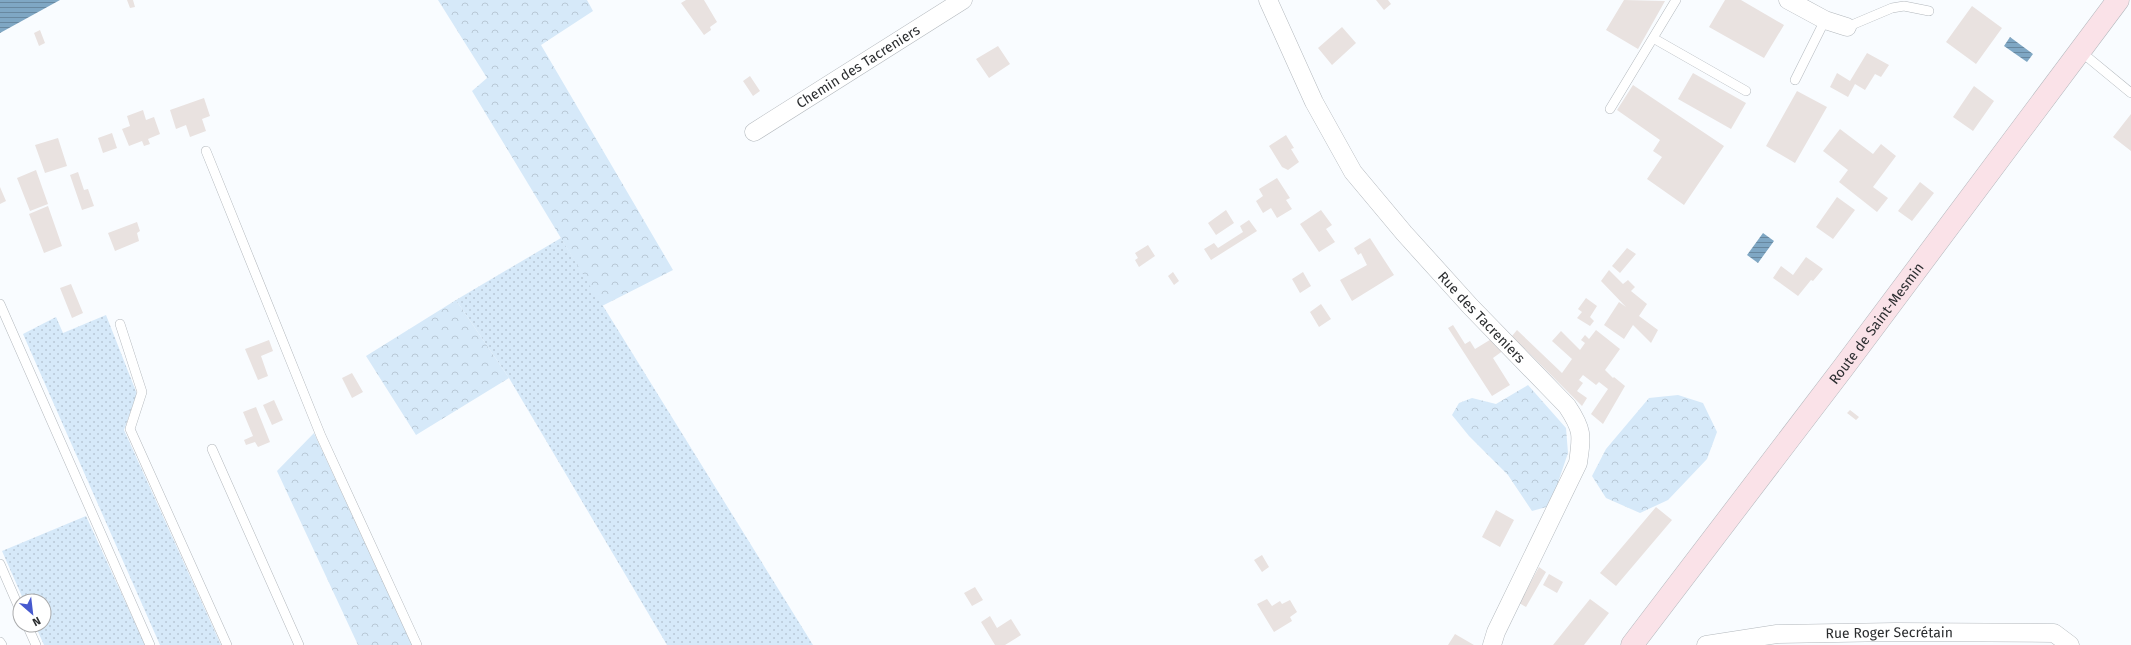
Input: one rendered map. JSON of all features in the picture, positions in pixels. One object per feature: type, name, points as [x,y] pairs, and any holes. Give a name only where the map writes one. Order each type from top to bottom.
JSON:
[{"type":"main road","name":"Route de Saint-Mesmin","points":[[1632,645],[1843,368],[2079,50],[2118,0]]},
{"type":"street","name":"Chemin des Tacreniers","points":[[754,132],[963,0]]},
{"type":"street","name":"Rue des Tacreniers","points":[[1268,0],[1314,102],[1353,172],[1404,234],[1470,306],[1567,406],[1578,423],[1582,437],[1578,463],[1496,632],[1492,645]]},
{"type":"street","points":[[1788,0],[1825,20],[1847,27]]},
{"type":"street","name":"Rue Roger Secrétain","points":[[1706,645],[1777,634],[1895,632],[2054,633],[2070,645]]},
{"type":"lane","points":[[1610,109],[1676,0]]},
{"type":"lane","points":[[1847,27],[1892,8],[1904,6],[1929,11]]},
{"type":"lane","points":[[1795,80],[1825,20]]},
{"type":"lane","points":[[1653,38],[1746,91]]},
{"type":"lane","points":[[2079,50],[2131,93]]},
{"type":"lane","points":[[206,151],[321,436],[417,645]]},
{"type":"lane","points":[[0,304],[150,645]]},
{"type":"lane","points":[[120,324],[142,392],[130,429],[227,645]]},
{"type":"lane","points":[[212,449],[299,645]]},
{"type":"lane","points":[[0,564],[13,593]]},
{"type":"lane","points":[[31,633],[36,645]]},
{"type":"green space","points":[[438,0],[587,0],[593,11],[541,45],[673,270],[602,306],[472,91],[487,78]]},
{"type":"green space","points":[[561,238],[813,645],[667,645],[509,378],[456,300]]},
{"type":"green space","points":[[456,300],[509,378],[416,435],[366,356]]},
{"type":"green space","points":[[106,315],[137,394],[124,430],[221,645],[160,645],[23,334],[56,317],[63,333]]},
{"type":"green space","points":[[1528,385],[1566,428],[1568,453],[1550,506],[1532,511],[1508,475],[1469,436],[1452,415],[1459,403],[1472,398],[1496,404]]},
{"type":"green space","points":[[1678,395],[1703,403],[1717,432],[1707,459],[1668,500],[1640,513],[1606,498],[1592,476],[1606,449],[1649,398]]},
{"type":"green space","points":[[314,433],[412,645],[358,645],[277,471]]},
{"type":"green space","points":[[86,516],[145,645],[44,645],[39,633],[52,633],[52,593],[20,593],[2,551]]},
{"type":"water","points":[[0,0],[60,0],[0,33]]},
{"type":"water","points":[[2010,37],[2033,54],[2027,62],[2004,46]]},
{"type":"water","points":[[1763,233],[1774,241],[1758,263],[1747,255]]},
{"type":"building","points":[[127,0],[133,0],[135,7],[130,8]]},
{"type":"building","points":[[686,0],[704,0],[717,22],[710,27],[711,30],[704,35],[681,3]]},
{"type":"building","points":[[1376,0],[1388,0],[1391,4],[1384,10]]},
{"type":"building","points":[[1624,0],[1665,1],[1638,49],[1606,30]]},
{"type":"building","points":[[1725,0],[1741,0],[1784,25],[1764,58],[1709,27]]},
{"type":"building","points":[[1972,6],[2002,28],[1976,64],[1946,42]]},
{"type":"building","points":[[1342,27],[1356,43],[1332,65],[1318,48]]},
{"type":"building","points":[[40,30],[45,43],[39,46],[34,33]]},
{"type":"building","points":[[998,46],[1010,64],[989,78],[976,59]]},
{"type":"building","points":[[1867,53],[1889,65],[1881,77],[1875,74],[1865,90],[1855,84],[1848,97],[1830,87],[1837,73],[1850,81]]},
{"type":"building","points":[[1693,73],[1746,103],[1731,129],[1678,99]]},
{"type":"building","points":[[750,76],[760,91],[753,96],[743,81]]},
{"type":"building","points":[[1633,85],[1724,146],[1684,205],[1647,179],[1662,157],[1653,151],[1660,140],[1617,110]]},
{"type":"building","points":[[1974,86],[1994,101],[1973,131],[1953,117]]},
{"type":"building","points":[[1797,91],[1827,107],[1795,163],[1766,146]]},
{"type":"building","points":[[204,98],[210,116],[202,119],[206,131],[190,137],[186,125],[176,129],[170,110]]},
{"type":"building","points":[[143,110],[146,120],[154,117],[160,134],[148,139],[150,144],[144,146],[142,141],[129,146],[122,129],[130,126],[127,116]]},
{"type":"building","points":[[2131,114],[2131,151],[2113,137]]},
{"type":"building","points":[[1840,129],[1873,154],[1881,144],[1896,156],[1873,187],[1888,198],[1877,212],[1839,182],[1848,170],[1823,151]]},
{"type":"building","points":[[112,133],[117,148],[103,153],[98,138]]},
{"type":"building","points":[[1286,135],[1294,148],[1291,149],[1299,162],[1288,170],[1282,167],[1269,146]]},
{"type":"building","points":[[58,138],[67,166],[45,173],[35,145]]},
{"type":"building","points":[[36,170],[48,204],[30,211],[17,178]]},
{"type":"building","points":[[78,172],[84,190],[88,189],[94,206],[82,210],[70,175]]},
{"type":"building","points":[[1277,178],[1290,198],[1286,200],[1292,209],[1277,218],[1271,208],[1263,213],[1256,201],[1263,196],[1259,189]]},
{"type":"building","points":[[1920,182],[1934,193],[1912,221],[1898,211]]},
{"type":"building","points":[[0,187],[6,201],[0,204]]},
{"type":"building","points":[[1837,197],[1855,210],[1833,239],[1816,227]]},
{"type":"building","points":[[48,206],[62,246],[44,253],[29,214]]},
{"type":"building","points":[[1226,210],[1234,223],[1216,235],[1208,223]]},
{"type":"building","points":[[1321,210],[1332,225],[1326,229],[1335,242],[1319,252],[1300,224]]},
{"type":"building","points":[[1249,220],[1257,231],[1211,260],[1204,249],[1214,243],[1218,248],[1243,232],[1240,226]]},
{"type":"building","points":[[137,222],[140,231],[137,233],[139,241],[115,251],[108,233]]},
{"type":"building","points":[[1370,238],[1394,275],[1352,301],[1340,280],[1367,265],[1361,253],[1358,255],[1354,248]]},
{"type":"building","points":[[1148,245],[1155,256],[1139,267],[1135,260],[1138,258],[1135,253]]},
{"type":"building","points":[[1627,248],[1636,254],[1620,273],[1612,266]]},
{"type":"building","points":[[1806,257],[1823,269],[1813,281],[1811,280],[1798,296],[1773,278],[1781,266],[1793,275]]},
{"type":"building","points":[[1609,270],[1623,284],[1628,280],[1635,287],[1631,291],[1647,304],[1639,316],[1658,330],[1651,343],[1633,325],[1624,339],[1604,325],[1619,302],[1626,307],[1601,281]]},
{"type":"building","points":[[1173,272],[1179,281],[1174,285],[1168,276]]},
{"type":"building","points":[[1303,272],[1311,286],[1300,293],[1292,279]]},
{"type":"building","points":[[71,284],[83,313],[72,318],[60,288]]},
{"type":"building","points":[[1586,298],[1597,306],[1590,317],[1594,321],[1590,326],[1577,318],[1582,312],[1578,309]]},
{"type":"building","points":[[1321,304],[1331,319],[1319,327],[1310,312]]},
{"type":"building","points":[[1453,325],[1465,344],[1470,341],[1475,349],[1493,338],[1504,350],[1493,358],[1510,385],[1492,396],[1448,328]]},
{"type":"building","points":[[1517,330],[1562,373],[1572,359],[1552,341],[1561,331],[1580,350],[1585,343],[1581,340],[1585,335],[1589,339],[1596,330],[1620,349],[1605,370],[1613,378],[1614,377],[1625,386],[1603,424],[1591,414],[1608,389],[1599,382],[1596,385],[1583,375],[1579,380],[1583,383],[1577,391],[1587,398],[1582,406],[1512,336]]},
{"type":"building","points":[[269,340],[273,351],[261,356],[268,376],[258,380],[245,349]]},
{"type":"building","points":[[352,373],[363,392],[352,398],[342,378]]},
{"type":"building","points":[[274,400],[283,420],[272,425],[263,405]]},
{"type":"building","points":[[256,407],[270,442],[258,447],[255,442],[246,445],[244,440],[253,436],[243,412]]},
{"type":"building","points":[[1850,410],[1859,417],[1856,420],[1847,413]]},
{"type":"building","points":[[1656,507],[1672,520],[1616,586],[1600,573]]},
{"type":"building","points":[[1496,510],[1514,520],[1500,547],[1482,537]]},
{"type":"building","points":[[1262,555],[1269,567],[1262,572],[1254,560]]},
{"type":"building","points":[[1539,567],[1546,572],[1526,607],[1519,603]]},
{"type":"building","points":[[1549,574],[1563,582],[1557,593],[1543,585]]},
{"type":"building","points":[[975,587],[983,600],[972,606],[964,593]]},
{"type":"building","points":[[1267,599],[1272,606],[1280,601],[1282,604],[1290,600],[1297,612],[1290,617],[1292,621],[1274,632],[1257,604]]},
{"type":"building","points":[[1590,599],[1609,613],[1584,645],[1553,645]]},
{"type":"building","points":[[990,616],[997,628],[1011,619],[1021,635],[1005,645],[995,645],[981,622]]},
{"type":"building","points":[[1455,634],[1474,645],[1448,645]]}]
